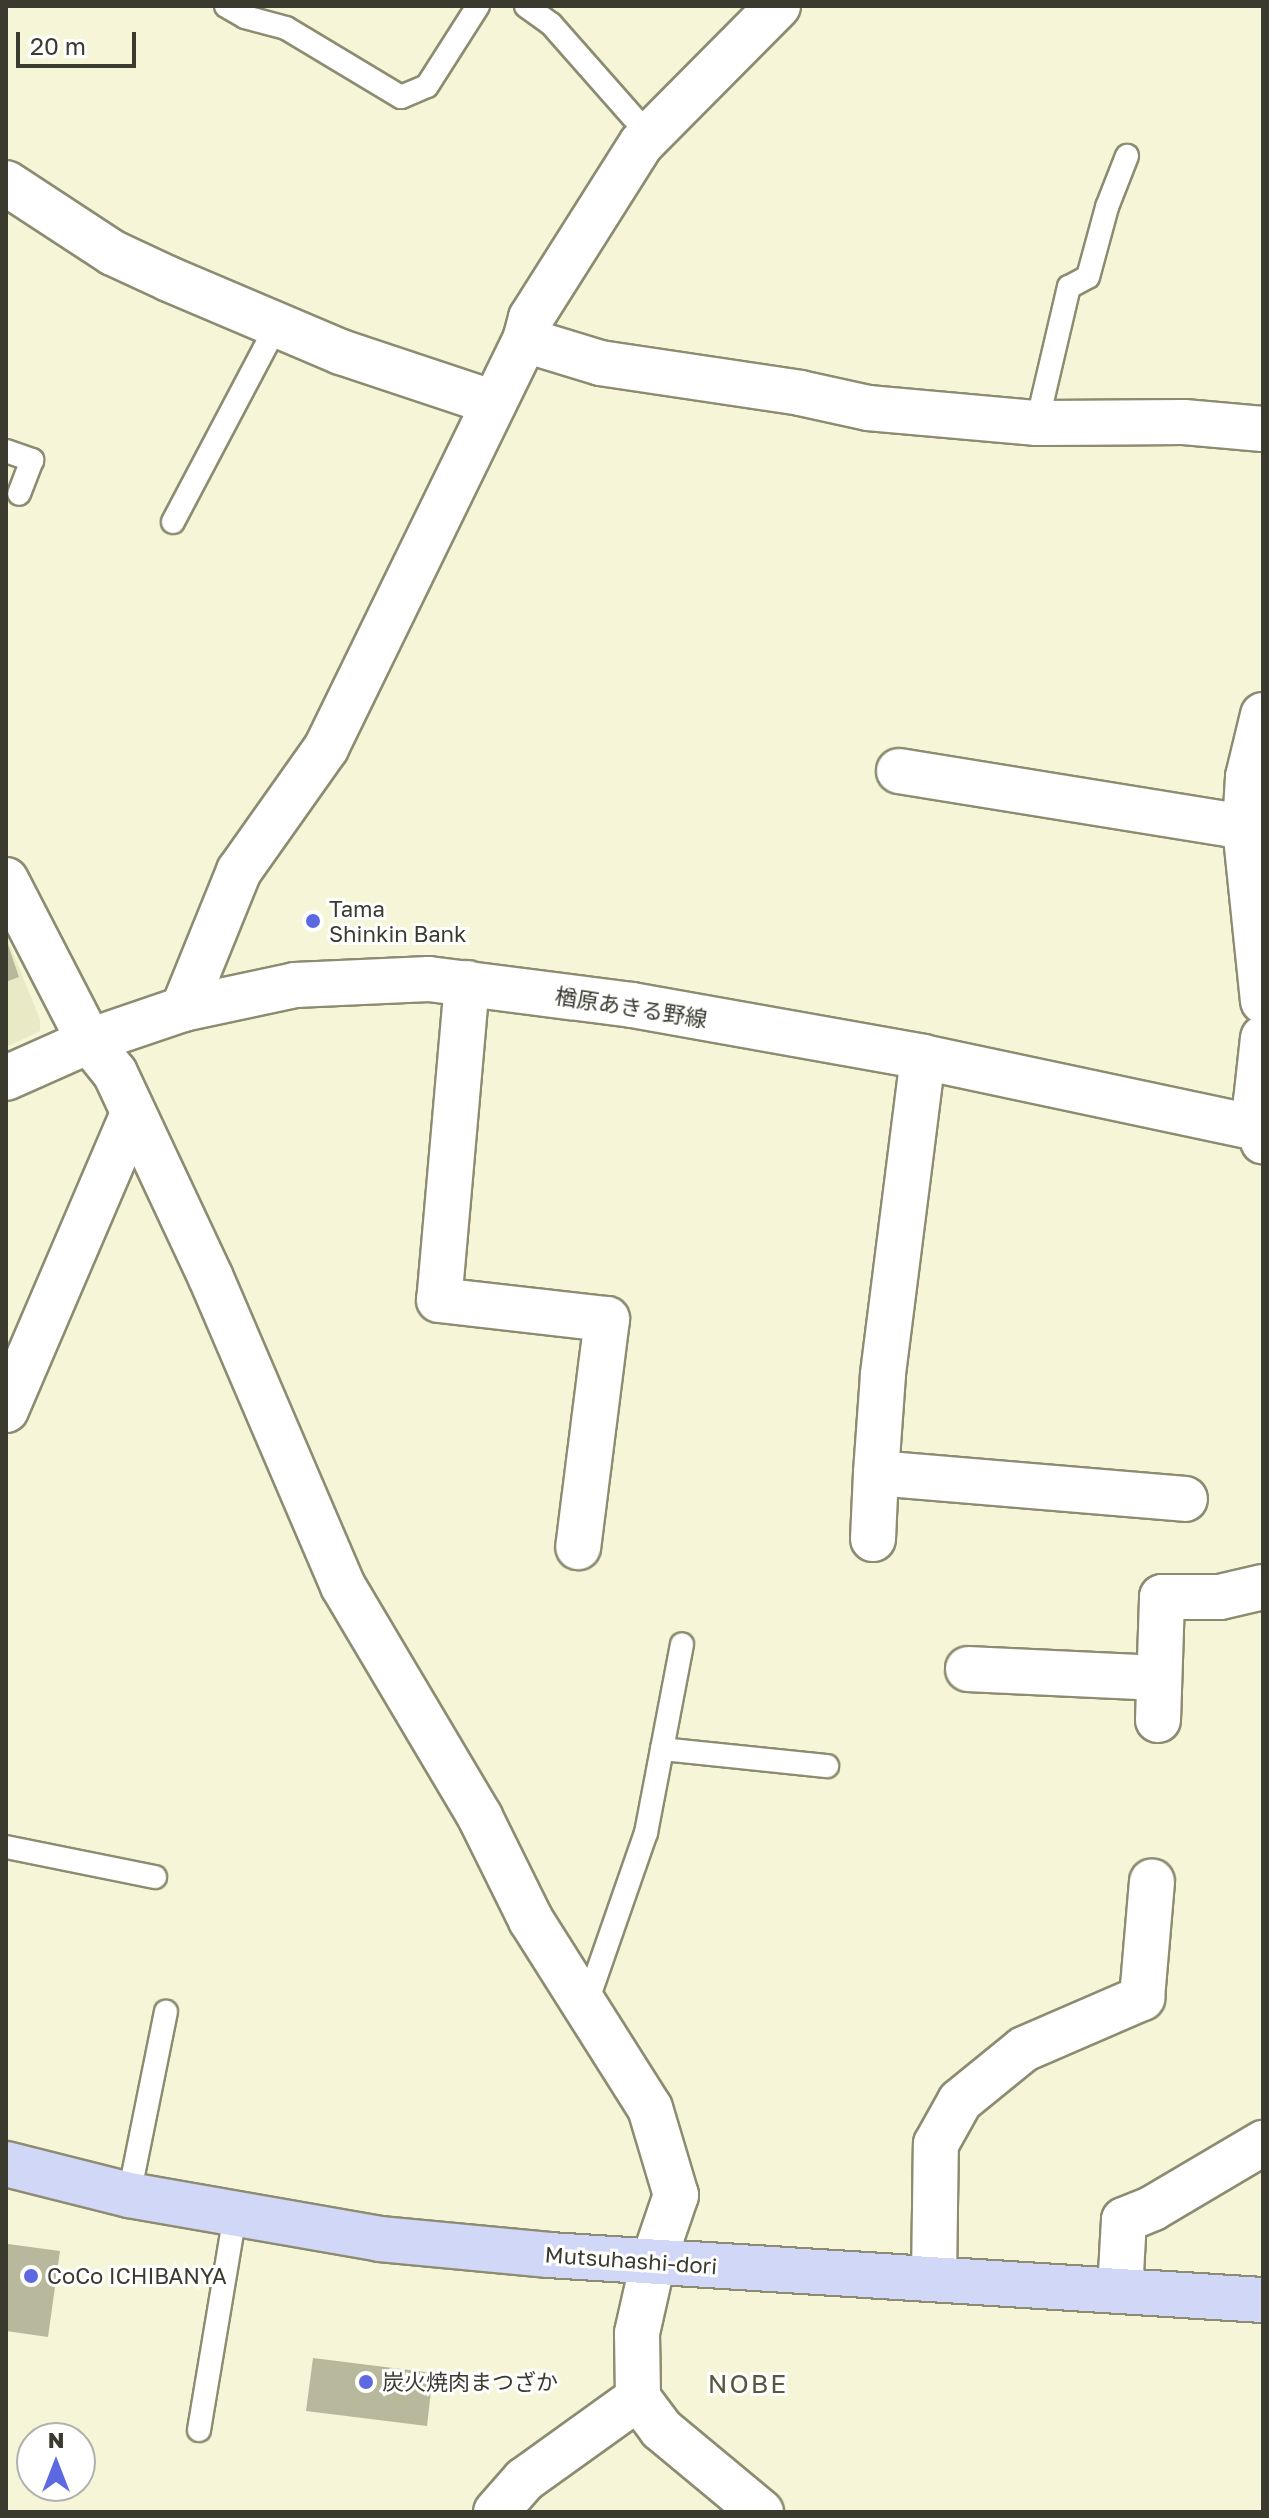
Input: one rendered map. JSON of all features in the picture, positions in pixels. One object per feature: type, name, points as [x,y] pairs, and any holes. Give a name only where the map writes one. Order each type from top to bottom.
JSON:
[{"type":"main road","name":"Mutsuhashi-dori","points":[[6,2164],[129,2195],[380,2239],[653,2262],[1263,2300]]},
{"type":"street","points":[[183,1009],[239,871],[326,748],[525,340],[531,318],[649,135],[778,6]]},
{"type":"street","points":[[6,183],[113,253],[341,352],[494,403]]},
{"type":"street","points":[[525,340],[600,363],[800,393],[868,408],[1037,423],[1184,422],[1263,429]]},
{"type":"street","points":[[1263,715],[1248,777],[1245,827],[1263,1001]]},
{"type":"street","points":[[899,771],[1245,827]]},
{"type":"street","points":[[6,880],[89,1041],[115,1073],[211,1278],[343,1586],[426,1721],[480,1817],[531,1920],[650,2108],[676,2195],[653,2262],[637,2333],[638,2398],[661,2429],[761,2512]]},
{"type":"street","name":"楢原あきる野線","points":[[6,1078],[89,1041],[183,1009],[295,985],[429,979],[632,1005],[923,1057],[1262,1133]]},
{"type":"street","points":[[467,983],[439,1300],[607,1319],[578,1547]]},
{"type":"street","points":[[1262,1133],[1256,1101],[1263,1038]]},
{"type":"street","points":[[873,1539],[883,1375],[923,1057]]},
{"type":"street","points":[[6,1410],[133,1114]]},
{"type":"street","points":[[876,1473],[1185,1499]]},
{"type":"street","points":[[968,1669],[1158,1699],[1162,1597],[1220,1597],[1263,1587]]},
{"type":"street","points":[[934,2279],[936,2144],[960,2101],[1024,2049],[1142,1998],[1152,1881]]},
{"type":"street","points":[[1120,2291],[1124,2220],[1153,2208],[1263,2143]]},
{"type":"street","points":[[496,2512],[524,2480],[638,2398]]},
{"type":"lane","points":[[226,6],[245,17],[286,28],[401,97],[427,86],[478,6]]},
{"type":"lane","points":[[526,6],[551,24],[649,135]]},
{"type":"lane","points":[[1037,423],[1069,287],[1088,277],[1107,207],[1127,156]]},
{"type":"lane","points":[[173,522],[277,325]]},
{"type":"lane","points":[[6,451],[32,460],[19,494]]},
{"type":"lane","points":[[585,2008],[646,1833],[682,1644]]},
{"type":"lane","points":[[662,1749],[827,1766]]},
{"type":"lane","points":[[6,1847],[155,1877]]},
{"type":"lane","points":[[129,2195],[166,2012]]},
{"type":"lane","points":[[199,2430],[235,2214]]},
{"type":"shaded area","points":[[6,936],[40,1019],[40,1031],[6,1047]]},
{"type":"building","points":[[6,939],[19,977],[6,982]]},
{"type":"building","name":"CoCo ICHIBANYA","points":[[8,2244],[60,2251],[48,2337],[6,2331]]},
{"type":"building","points":[[313,2358],[433,2373],[427,2426],[306,2411]]},
{"type":"place","name":"Tama Shinkin Bank","points":[[313,921]]},
{"type":"place","name":"CoCo ICHIBANYA","points":[[31,2276]]},
{"type":"place","name":"炭火焼肉まつざか","points":[[366,2382]]},
{"type":"district","name":"NOBE","points":[[748,2384]]}]
